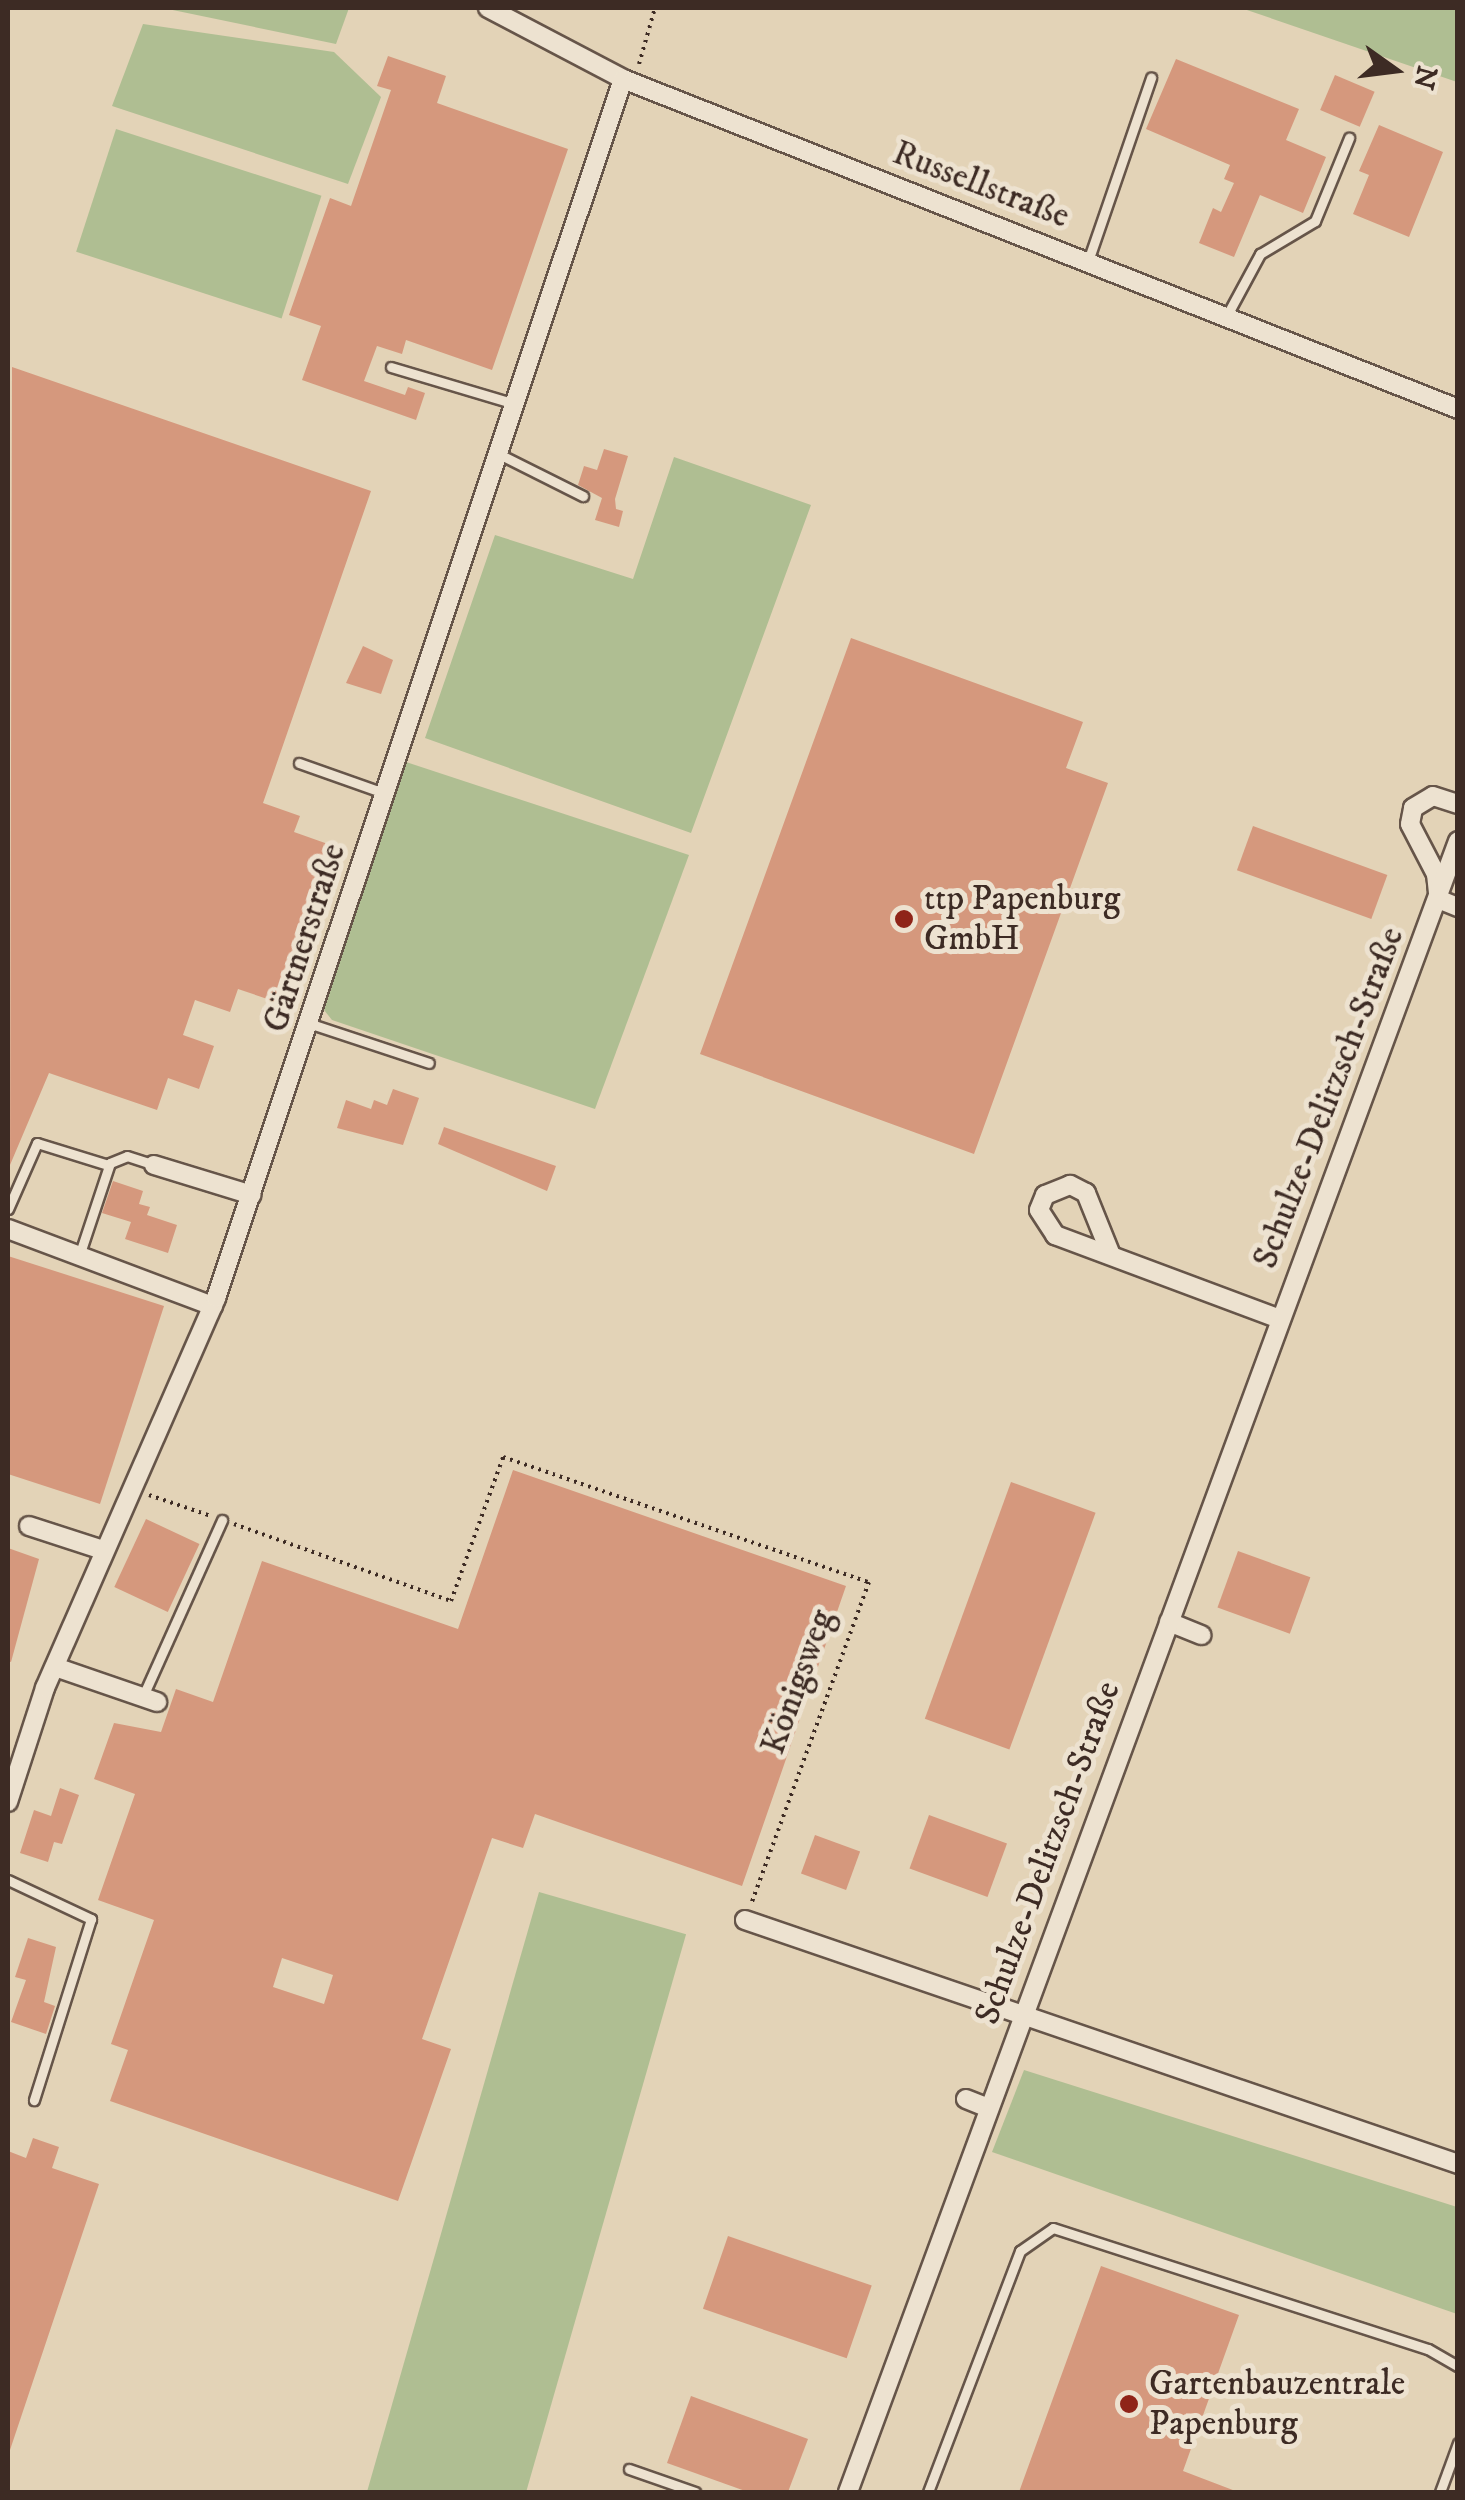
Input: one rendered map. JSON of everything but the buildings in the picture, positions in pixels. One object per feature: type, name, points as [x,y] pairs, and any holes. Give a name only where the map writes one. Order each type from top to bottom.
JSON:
[{"type":"street","name":"Russellstraße","points":[[488,8],[628,81],[1458,409]]},
{"type":"street","name":"Gärtnerstraße","points":[[8,1802],[55,1668],[103,1550],[134,1489],[213,1306],[311,1024],[497,452],[628,81]]},
{"type":"street","name":"Schulze-Delitzsch-Straße","points":[[1438,899],[1436,874],[1410,824],[1412,808],[1433,796],[1458,804]]},
{"type":"street","name":"Schulze-Delitzsch-Straße","points":[[848,2492],[986,2106],[1024,2016],[1458,841]]},
{"type":"street","name":"Schulze-Delitzsch-Straße","points":[[1438,899],[1458,907]]},
{"type":"street","points":[[154,1165],[252,1195]]},
{"type":"street","name":"Schulze-Delitzsch-Straße","points":[[1111,1256],[1086,1194],[1070,1185],[1044,1195],[1039,1210],[1055,1234],[1111,1256],[1280,1319]]},
{"type":"street","points":[[8,1229],[213,1306]]},
{"type":"street","points":[[29,1526],[103,1550]]},
{"type":"street","points":[[1169,1622],[1201,1635]]},
{"type":"street","points":[[55,1668],[150,1699]]},
{"type":"street","points":[[745,1920],[1458,2164]]},
{"type":"street","points":[[966,2099],[986,2106]]},
{"type":"lane","points":[[1088,262],[1152,78]]},
{"type":"lane","points":[[1226,316],[1260,254],[1314,220],[1350,138]]},
{"type":"lane","points":[[391,367],[515,404]]},
{"type":"lane","points":[[497,452],[583,496]]},
{"type":"lane","points":[[299,763],[387,794]]},
{"type":"lane","points":[[311,1024],[429,1063]]},
{"type":"lane","points":[[8,1209],[37,1143],[108,1166]]},
{"type":"lane","points":[[79,1256],[108,1166],[118,1156],[154,1165]]},
{"type":"lane","points":[[150,1699],[222,1520]]},
{"type":"lane","points":[[8,1880],[92,1919],[34,2100]]},
{"type":"lane","points":[[928,2492],[1020,2251],[1034,2235],[1054,2228],[1428,2349],[1458,2366]]},
{"type":"lane","points":[[1440,2492],[1458,2442]]},
{"type":"lane","points":[[629,2468],[696,2492]]},
{"type":"path","points":[[628,81],[655,8]]},
{"type":"path","name":"Königsweg","points":[[134,1489],[451,1601],[503,1457],[870,1582],[745,1920]]},
{"type":"green space","points":[[163,8],[349,8],[336,44]]},
{"type":"green space","points":[[1241,8],[1457,8],[1457,82]]},
{"type":"green space","points":[[143,24],[334,52],[381,97],[348,184],[112,106]]},
{"type":"green space","points":[[116,129],[321,196],[282,318],[76,252]]},
{"type":"green space","points":[[674,457],[811,505],[691,833],[425,738],[495,535],[633,579]]},
{"type":"green space","points":[[406,762],[689,855],[595,1109],[332,1020],[324,1010]]},
{"type":"green space","points":[[539,1892],[686,1934],[526,2492],[367,2492]]},
{"type":"green space","points":[[1024,2070],[1457,2207],[1457,2314],[992,2152]]},
{"type":"place","name":"ttp Papenburg GmbH","points":[[904,919]]},
{"type":"place","name":"Gartenbauzentrale Papenburg","points":[[1129,2404]]}]
